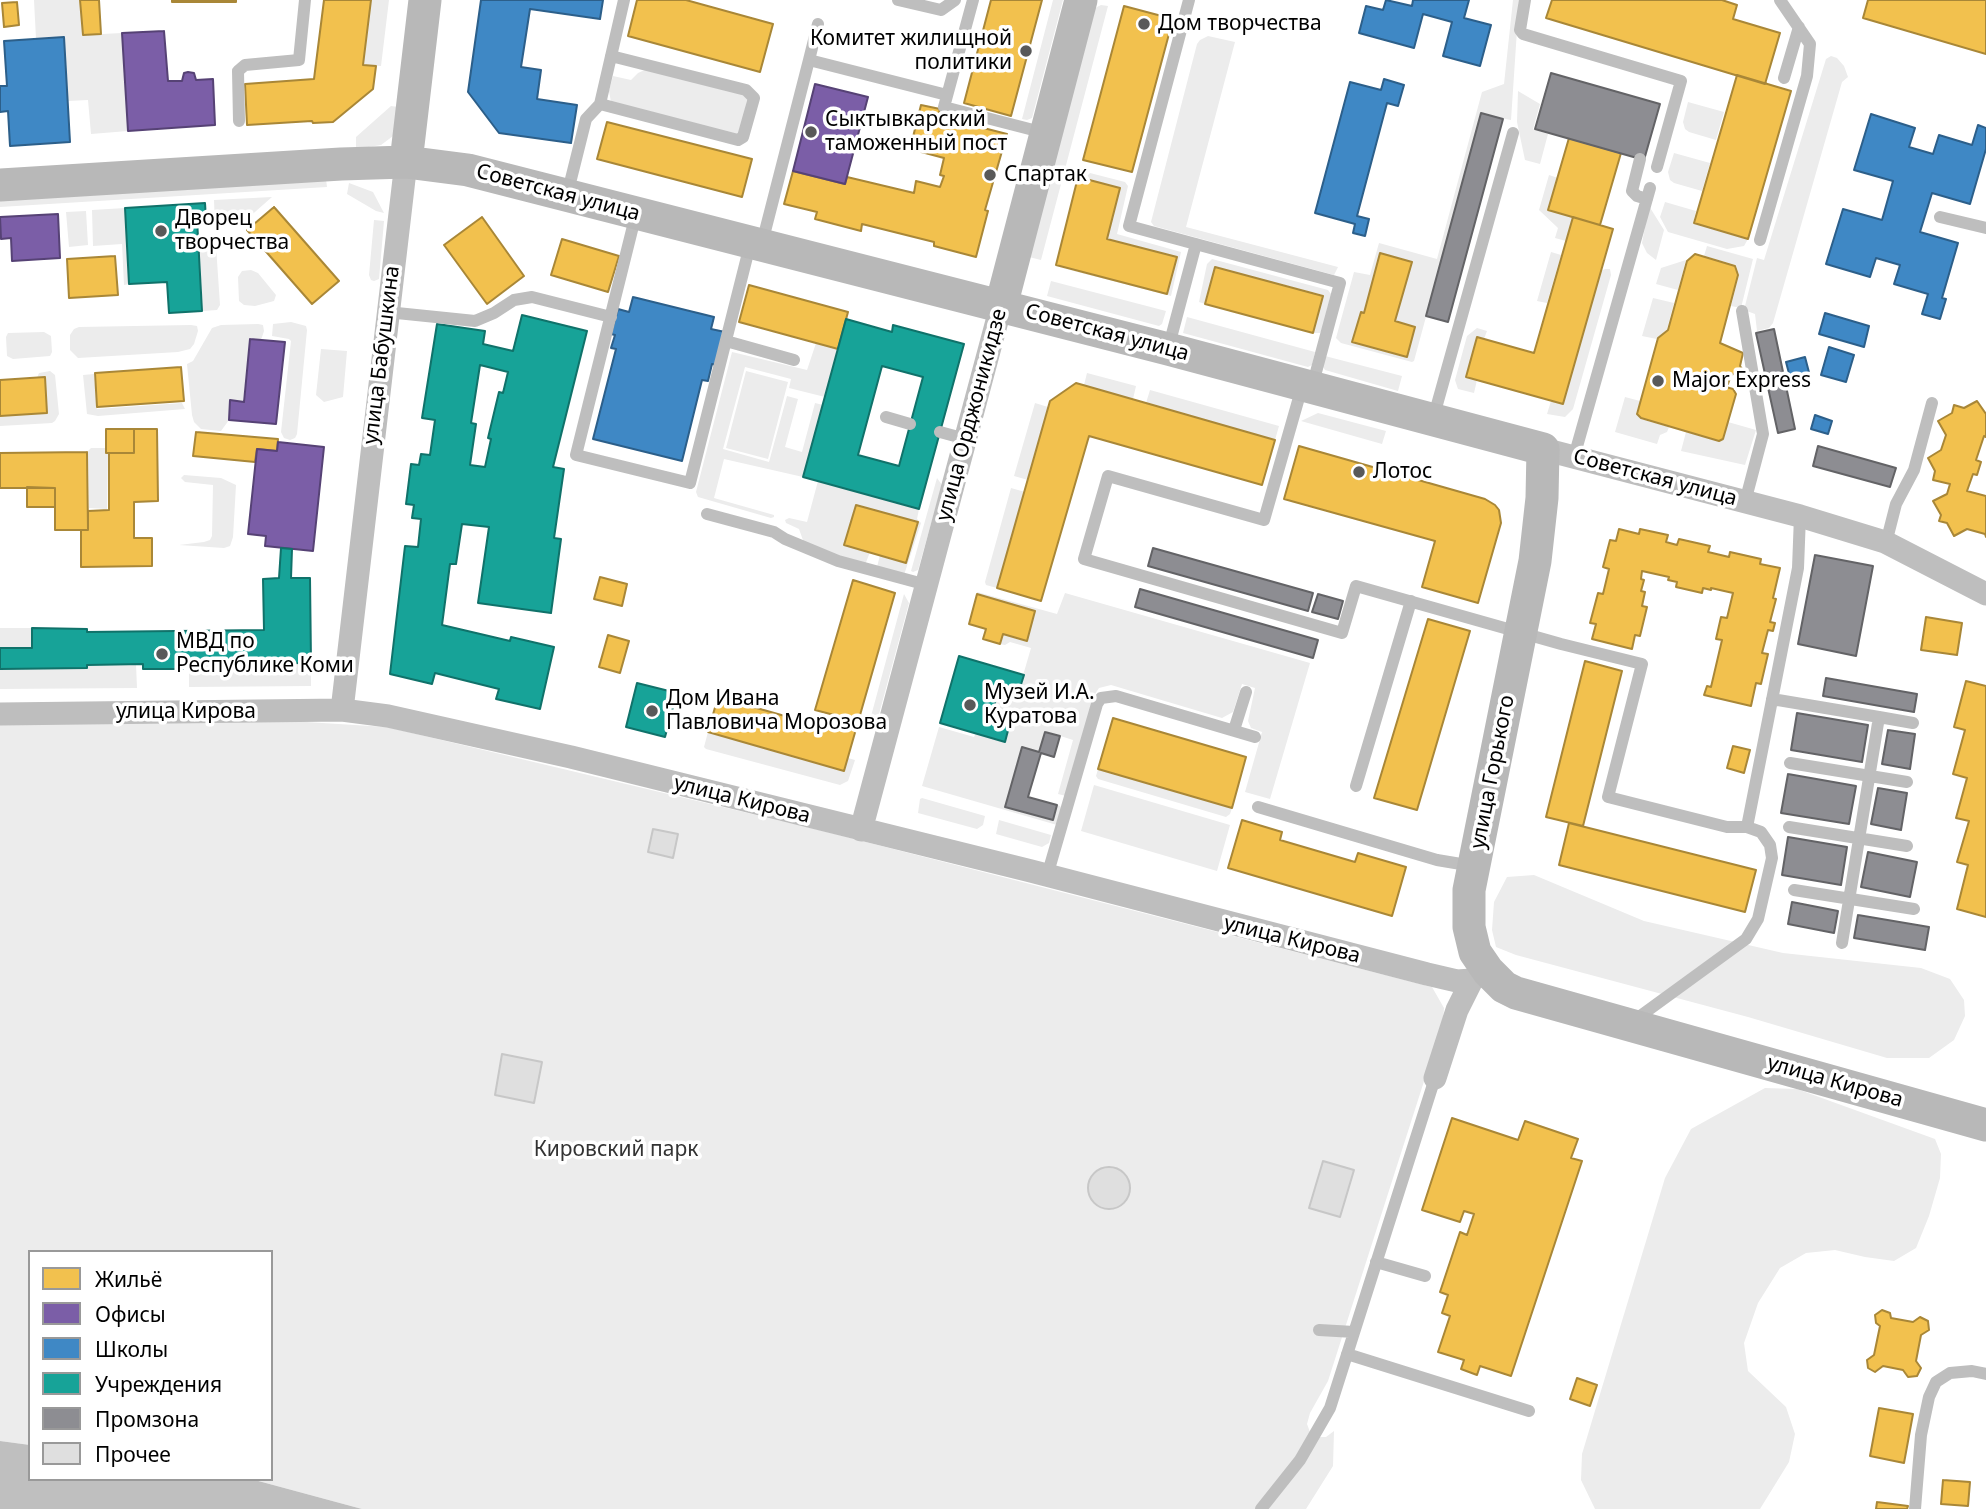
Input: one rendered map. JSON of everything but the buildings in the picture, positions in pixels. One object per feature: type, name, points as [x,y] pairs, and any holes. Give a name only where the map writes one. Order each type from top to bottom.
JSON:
[{"type":"street","name":"улица Бабушкина","points":[[342,710],[425,0]]},
{"type":"street","name":"улица Орджоникидзе","points":[[861,830],[1081,0]]},
{"type":"street","name":"Советская улица","points":[[0,185],[406,162],[468,170],[1168,349],[1800,516],[1886,543],[1986,594]]},
{"type":"street","name":"улица Горького","points":[[1480,975],[1469,927],[1469,890],[1535,561],[1542,498],[1558,453]]},
{"type":"street","name":"улица Кирова","points":[[0,713],[342,710],[388,716],[572,757],[1427,974],[1457,981],[1480,975],[1516,992],[1986,1125]]},
{"type":"street","points":[[1435,1078],[1457,1010],[1480,975]]},
{"type":"lane","points":[[239,121],[239,71],[245,65],[299,60],[305,0]]},
{"type":"lane","points":[[567,195],[586,120],[600,104],[624,0]]},
{"type":"lane","points":[[898,0],[941,10],[955,0]]},
{"type":"lane","points":[[972,0],[944,107],[1045,133]]},
{"type":"lane","points":[[1525,0],[1520,27],[1523,34],[1681,82],[1657,167]]},
{"type":"lane","points":[[1760,240],[1807,76],[1810,44],[1780,0]]},
{"type":"lane","points":[[1186,1],[1129,226],[1340,284],[1264,520],[1108,476],[1084,559],[1342,633],[1356,586],[1642,664],[1608,797],[1727,827],[1747,827],[1761,832],[1770,845],[1772,858],[1758,919],[1746,939],[1629,1024]]},
{"type":"lane","points":[[636,214],[576,455],[690,483],[726,341],[818,24]]},
{"type":"lane","points":[[1784,78],[1799,27]]},
{"type":"lane","points":[[600,104],[738,140],[743,137],[754,98],[746,90],[611,56]]},
{"type":"lane","points":[[809,60],[947,95]]},
{"type":"lane","points":[[1433,420],[1513,133]]},
{"type":"lane","points":[[1558,453],[1649,194],[1637,196],[1632,191],[1640,159]]},
{"type":"lane","points":[[1940,217],[1986,228]]},
{"type":"lane","points":[[1168,349],[1196,244]]},
{"type":"lane","points":[[387,312],[475,321],[514,300],[532,297],[611,317]]},
{"type":"lane","points":[[1742,311],[1763,434],[1745,502]]},
{"type":"lane","points":[[726,341],[794,360]]},
{"type":"lane","points":[[1886,543],[1896,504],[1914,471],[1933,403]]},
{"type":"lane","points":[[886,417],[910,424]]},
{"type":"lane","points":[[940,432],[966,439]]},
{"type":"lane","points":[[707,514],[774,532],[795,544],[838,561],[927,585]]},
{"type":"lane","points":[[1747,827],[1798,568],[1800,516]]},
{"type":"lane","points":[[1356,786],[1411,601]]},
{"type":"lane","points":[[1234,730],[1245,692]]},
{"type":"lane","points":[[1047,876],[1101,698],[1116,696],[1255,737]]},
{"type":"lane","points":[[1772,699],[1913,723]]},
{"type":"lane","points":[[1842,943],[1879,717]]},
{"type":"lane","points":[[1790,763],[1907,782]]},
{"type":"lane","points":[[1258,807],[1437,860],[1474,867]]},
{"type":"lane","points":[[1790,827],[1907,846]]},
{"type":"lane","points":[[1794,890],[1914,909]]},
{"type":"lane","points":[[1261,1509],[1300,1460],[1330,1408],[1435,1078]]},
{"type":"lane","points":[[1376,1262],[1425,1276]]},
{"type":"lane","points":[[1319,1330],[1354,1332]]},
{"type":"lane","points":[[1347,1354],[1529,1411]]},
{"type":"lane","points":[[1914,1509],[1921,1435],[1929,1397],[1936,1382],[1950,1373],[1972,1371],[1986,1374]]},
{"type":"green space","points":[[34,0],[80,0],[83,35],[122,33],[128,131],[91,134],[88,100],[68,101],[36,39]]},
{"type":"green space","points":[[371,0],[389,0],[381,66],[363,65]]},
{"type":"green space","points":[[1053,0],[1063,0],[1032,118],[1022,119]]},
{"type":"green space","points":[[1513,0],[1519,0],[1511,120],[1481,114],[1414,361],[1341,343],[1336,338],[1354,272],[1370,275],[1379,243],[1437,259],[1482,92],[1504,84]]},
{"type":"green space","points":[[1108,6],[1041,260],[1029,257],[1095,8]]},
{"type":"green space","points":[[1208,36],[1235,42],[1186,227],[1338,267],[1334,275],[1154,226],[1151,222],[1197,44]]},
{"type":"green space","points":[[1831,56],[1844,66],[1848,77],[1842,82],[1773,323],[1769,328],[1757,331],[1755,314],[1744,310],[1757,258],[1764,260],[1826,59]]},
{"type":"green space","points":[[647,69],[748,96],[739,135],[611,102],[609,91],[613,76],[631,80]]},
{"type":"green space","points":[[1518,91],[1540,104],[1533,129],[1548,134],[1540,164],[1525,160],[1517,122]]},
{"type":"green space","points":[[1688,102],[1724,112],[1716,140],[1685,129],[1683,122]]},
{"type":"green space","points":[[391,106],[398,107],[393,136],[381,145],[356,149],[356,137]]},
{"type":"green space","points":[[1674,153],[1710,163],[1702,191],[1670,180],[1668,172]]},
{"type":"green space","points":[[1090,173],[1125,182],[1128,186],[1117,234],[1181,252],[1171,296],[1058,267],[1167,293],[1177,257],[1107,239],[1120,189],[1084,179]]},
{"type":"green space","points":[[1549,175],[1558,178],[1549,210],[1573,217],[1566,241],[1555,238],[1558,228],[1539,210]]},
{"type":"green space","points":[[326,179],[327,187],[0,207],[0,198]]},
{"type":"green space","points":[[349,183],[373,192],[384,213],[347,194]]},
{"type":"green space","points":[[272,197],[239,226],[215,226],[214,200]]},
{"type":"green space","points":[[1665,202],[1696,211],[1693,223],[1748,239],[1744,246],[1727,249],[1668,232],[1660,217]]},
{"type":"green space","points":[[1649,206],[1664,230],[1656,260],[1647,253],[1642,243]]},
{"type":"green space","points":[[125,208],[129,284],[124,285],[122,244],[93,246],[92,210]]},
{"type":"green space","points":[[86,211],[88,245],[69,247],[66,212]]},
{"type":"green space","points":[[374,220],[384,221],[379,279],[374,281],[369,275]]},
{"type":"green space","points":[[216,246],[220,305],[217,310],[203,311],[199,247]]},
{"type":"green space","points":[[1707,246],[1753,259],[1741,308],[1731,306],[1739,275],[1736,265],[1704,256]]},
{"type":"green space","points":[[1551,252],[1561,255],[1547,303],[1537,301]]},
{"type":"green space","points":[[1212,259],[1328,290],[1331,294],[1322,330],[1320,333],[1313,333],[1323,295],[1215,267],[1205,304],[1199,302],[1207,264]]},
{"type":"green space","points":[[1686,260],[1678,290],[1656,284],[1661,268]]},
{"type":"green space","points":[[1610,269],[1611,275],[1573,409],[1565,417],[1547,414],[1551,401],[1563,404],[1601,271]]},
{"type":"green space","points":[[251,270],[258,273],[276,295],[274,301],[255,306],[244,305],[239,301],[238,277],[242,271]]},
{"type":"green space","points":[[1051,281],[1166,311],[1162,324],[1159,326],[1047,296]]},
{"type":"green space","points":[[1653,298],[1674,303],[1667,329],[1657,339],[1642,336]]},
{"type":"green space","points":[[1187,317],[1315,352],[1312,365],[1308,367],[1183,333]]},
{"type":"green space","points":[[291,322],[306,326],[307,330],[297,434],[290,440],[284,438],[281,432],[291,341],[272,336],[273,324]]},
{"type":"green space","points":[[221,325],[263,325],[264,331],[261,340],[250,339],[243,402],[230,401],[229,420],[221,431],[201,429],[194,422],[192,415],[187,364],[193,361],[212,328]]},
{"type":"green space","points":[[197,326],[198,331],[194,344],[190,349],[178,352],[78,358],[70,350],[70,335],[79,327]]},
{"type":"green space","points":[[1477,328],[1487,331],[1484,339],[1477,338],[1466,376],[1477,380],[1474,393],[1458,389],[1455,380],[1467,336]]},
{"type":"green space","points":[[44,332],[51,336],[50,356],[13,359],[7,356],[8,333]]},
{"type":"green space","points":[[816,343],[838,349],[825,397],[789,388],[791,379],[745,367],[723,449],[769,462],[787,396],[798,399],[785,447],[802,452],[815,403],[823,405],[803,477],[724,459],[714,498],[774,517],[698,497],[696,492],[732,352],[807,370]]},
{"type":"green space","points":[[321,349],[347,351],[343,397],[324,402],[316,395]]},
{"type":"green space","points":[[1325,356],[1402,376],[1398,391],[1325,370],[1322,365]]},
{"type":"green space","points":[[50,371],[55,375],[59,414],[55,421],[0,426],[0,416],[39,373]]},
{"type":"green space","points":[[746,371],[788,382],[768,459],[726,448]]},
{"type":"green space","points":[[1087,373],[1136,386],[1133,399],[1084,385]]},
{"type":"green space","points":[[94,374],[97,409],[182,403],[185,409],[98,416],[87,414],[83,375]]},
{"type":"green space","points":[[1150,390],[1279,426],[1275,440],[1146,403]]},
{"type":"green space","points":[[1625,397],[1640,401],[1636,413],[1641,419],[1669,427],[1667,432],[1660,435],[1657,444],[1615,432]]},
{"type":"green space","points":[[1035,403],[1048,407],[1028,480],[1014,476]]},
{"type":"green space","points":[[1318,413],[1386,431],[1382,444],[1301,421]]},
{"type":"green space","points":[[1728,422],[1756,430],[1745,465],[1681,451],[1686,432],[1719,441],[1723,439]]},
{"type":"green space","points":[[91,448],[105,448],[105,453],[108,454],[107,509],[89,508],[88,451]]},
{"type":"green space","points":[[184,475],[221,478],[236,485],[233,537],[230,546],[224,548],[179,545],[204,542],[212,536],[213,485],[185,482],[181,478]]},
{"type":"green space","points":[[937,478],[942,485],[918,570],[913,572],[911,571]]},
{"type":"green space","points":[[818,481],[919,509],[917,519],[921,523],[904,575],[877,567],[880,555],[917,522],[856,505],[845,545],[870,552],[865,565],[804,543],[799,529],[785,520],[789,518],[807,522]]},
{"type":"green space","points":[[1011,488],[1025,492],[997,588],[986,585],[985,582]]},
{"type":"green space","points":[[977,592],[1057,614],[1065,593],[1310,663],[1270,799],[1245,792],[1262,732],[1251,728],[1248,721],[1255,688],[1242,684],[1233,712],[1222,718],[1111,685],[1099,688],[1066,796],[1058,794],[1073,740],[1045,731],[1039,752],[1022,748],[1005,806],[1052,820],[1057,805],[1060,806],[1062,810],[1057,825],[922,786],[939,727],[974,737],[976,733],[1005,741],[1011,719],[992,714],[998,691],[1017,696],[1031,648],[1010,642],[1000,644],[1003,634],[1027,640],[1035,611]]},
{"type":"green space","points":[[904,594],[909,603],[875,729],[867,731]]},
{"type":"green space","points":[[0,628],[32,628],[32,648],[0,648]]},
{"type":"green space","points":[[311,663],[311,686],[189,687],[189,664]]},
{"type":"green space","points":[[136,664],[137,688],[0,689],[0,669],[87,668],[87,665]]},
{"type":"green space","name":"Кировский парк","points":[[0,722],[306,722],[387,727],[819,830],[1432,987],[1444,1008],[1443,1022],[1328,1381],[1310,1413],[1307,1424],[1310,1432],[1317,1437],[1326,1437],[1334,1431],[1333,1466],[1306,1509],[362,1509],[258,1481],[273,1481],[273,1250],[28,1250],[28,1445],[0,1441]]},
{"type":"green space","points":[[708,732],[843,771],[848,758],[855,760],[848,781],[840,785],[706,749],[704,747]]},
{"type":"green space","points":[[1098,769],[1232,808],[1226,817],[1098,779]]},
{"type":"green space","points":[[1094,785],[1230,825],[1217,871],[1081,831]]},
{"type":"green space","points":[[922,798],[985,816],[983,825],[977,829],[918,813]]},
{"type":"green space","points":[[999,820],[1051,835],[1049,843],[1042,847],[996,834]]},
{"type":"green space","points":[[1534,875],[1644,921],[1783,953],[1921,968],[1950,979],[1964,1000],[1965,1016],[1954,1040],[1929,1058],[1887,1058],[1748,1017],[1516,955],[1496,947],[1492,930],[1494,902],[1507,877]]},
{"type":"green space","points":[[1765,1088],[1797,1089],[1935,1139],[1941,1154],[1940,1178],[1929,1216],[1916,1248],[1894,1261],[1835,1250],[1806,1253],[1780,1268],[1758,1303],[1744,1343],[1748,1371],[1786,1407],[1795,1434],[1789,1462],[1760,1509],[1595,1509],[1581,1480],[1582,1454],[1665,1178],[1691,1129]]},
{"type":"shaded area","points":[[0,1441],[28,1445],[28,1481],[258,1481],[362,1509],[0,1509]]},
{"type":"place","name":"Дом творчества","points":[[1144,24]]},
{"type":"place","name":"Комитет жилищной политики","points":[[1026,51]]},
{"type":"place","name":"Сыктывкарский таможенный пост","points":[[811,132]]},
{"type":"place","name":"Спартак","points":[[990,175]]},
{"type":"place","name":"Дворец творчества","points":[[161,231]]},
{"type":"place","name":"Major Express","points":[[1658,381]]},
{"type":"place","name":"Лотос","points":[[1359,472]]},
{"type":"place","name":"МВД по Республике Коми","points":[[162,654]]},
{"type":"place","name":"Музей И.А. Куратова","points":[[970,705]]},
{"type":"place","name":"Дом Ивана Павловича Морозова","points":[[652,711]]}]
